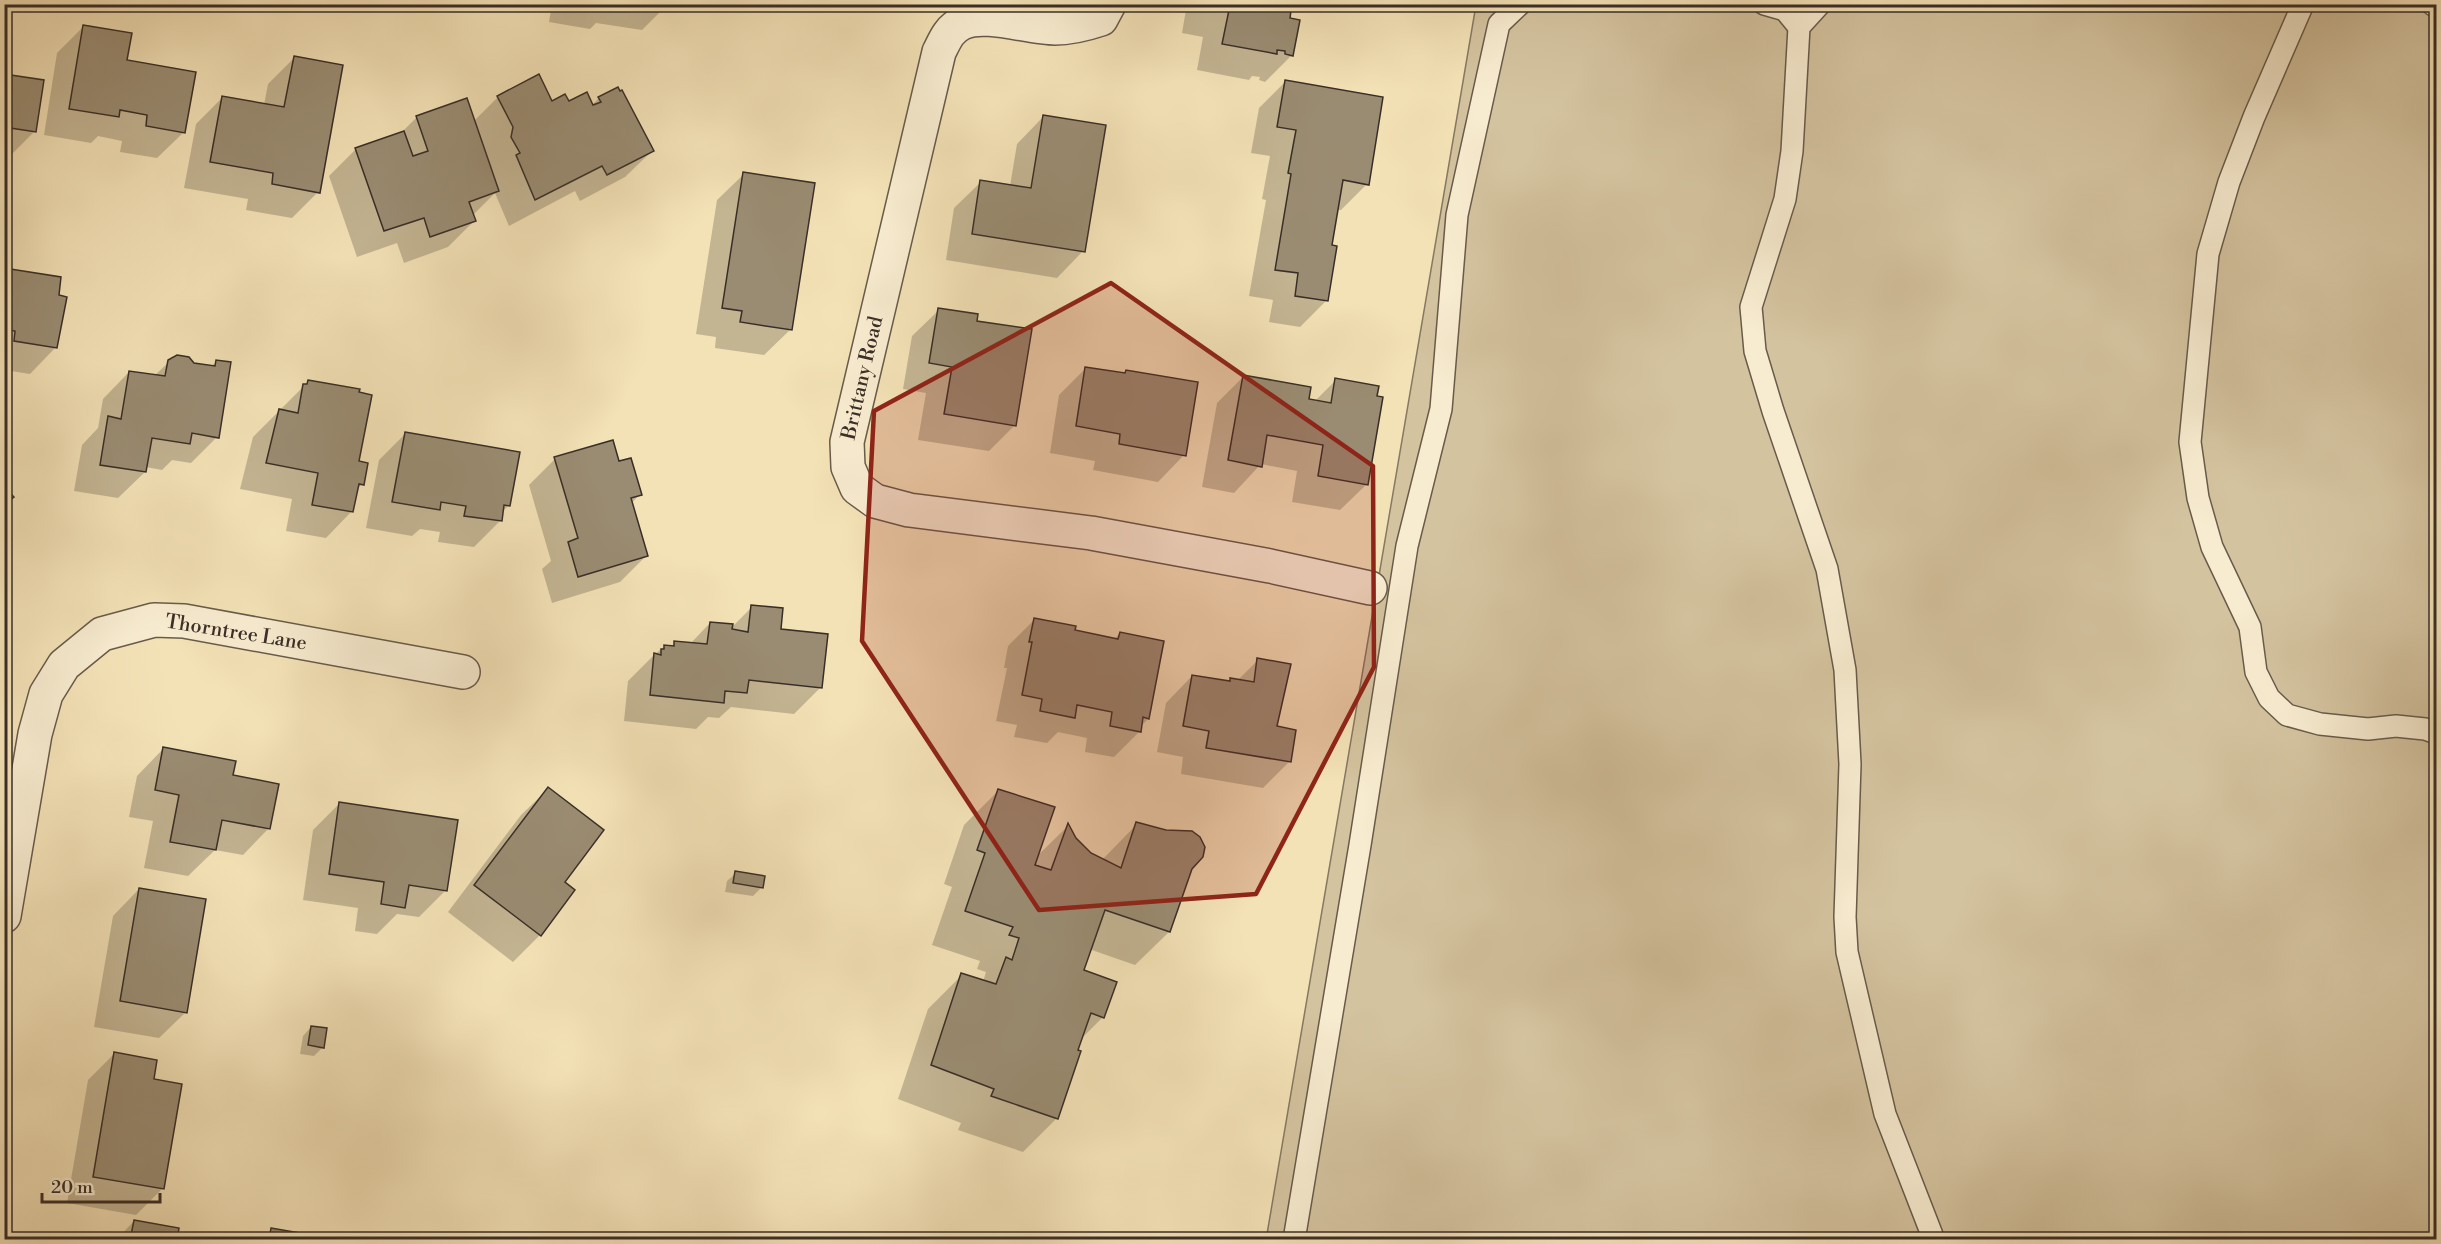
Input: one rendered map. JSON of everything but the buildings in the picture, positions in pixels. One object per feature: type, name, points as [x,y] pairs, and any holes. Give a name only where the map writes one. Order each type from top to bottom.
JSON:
[{"type":"street","name":"Brittany Road","points":[[1109,4],[1101,19],[1081,26],[1054,28],[984,20],[963,22],[948,33],[939,52],[847,442],[848,467],[857,488],[875,501],[909,510],[1091,533],[1270,566],[1370,588]]},
{"type":"street","name":"Thorntree Lane","points":[[4,916],[34,734],[46,693],[64,665],[102,634],[154,620],[184,621],[463,672]]},
{"type":"lane","points":[[1294,1239],[1407,546],[1442,409],[1457,215],[1499,24],[1520,4]]},
{"type":"lane","points":[[1764,4],[1785,10],[1799,27]]},
{"type":"lane","points":[[1792,4],[1799,27],[1792,151],[1785,199],[1751,307],[1755,351],[1827,569],[1845,670],[1851,764],[1845,917],[1847,952],[1885,1114],[1934,1239]]},
{"type":"lane","points":[[1799,27],[1820,4]]},
{"type":"lane","points":[[2432,4],[2436,7]]},
{"type":"lane","points":[[2304,5],[2254,117],[2229,182],[2208,254],[2190,442],[2198,498],[2212,547],[2250,627],[2256,672],[2269,698],[2287,715],[2320,724],[2367,729],[2396,726],[2425,729],[2436,733]]},
{"type":"highlighted area","points":[[1111,283],[1373,466],[1374,667],[1256,894],[1039,910],[862,641],[874,411]]},
{"type":"shaded area","points":[[1476,5],[2436,5],[2436,1239],[1266,1240]]}]
